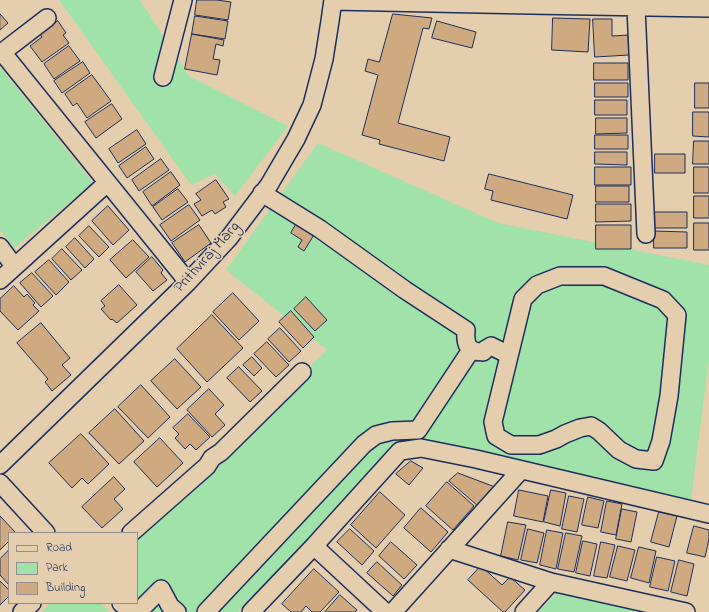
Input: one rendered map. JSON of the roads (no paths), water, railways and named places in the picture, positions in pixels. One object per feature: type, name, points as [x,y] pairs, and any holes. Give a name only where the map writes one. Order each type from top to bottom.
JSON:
[{"type":"street","points":[[163,77],[183,0]]},
{"type":"street","points":[[333,0],[709,8]]},
{"type":"street","name":"Prithviraj Marg","points":[[0,465],[188,282],[229,238],[269,185],[296,139],[312,105],[324,59],[333,0]]},
{"type":"street","points":[[636,7],[646,234]]},
{"type":"street","points":[[47,18],[1,53],[188,282]]},
{"type":"street","points":[[0,280],[107,183]]},
{"type":"street","points":[[262,193],[320,229],[405,290],[466,330],[467,345],[471,350],[483,352],[491,346],[509,355]]},
{"type":"street","points":[[0,247],[14,266]]},
{"type":"street","points":[[560,276],[604,276],[663,300],[677,315],[669,396],[661,441],[654,461],[636,459],[619,450],[592,426],[580,428],[539,445],[511,445],[496,436],[493,422],[509,355],[522,299],[537,285],[560,276]]},
{"type":"street","points":[[206,612],[364,444],[376,435],[418,430],[471,350]]},
{"type":"street","points":[[132,532],[207,466],[212,458],[222,452],[302,372]]},
{"type":"street","points":[[251,612],[314,546],[400,451],[421,448],[476,459],[709,514]]},
{"type":"street","points":[[392,612],[521,470]]},
{"type":"street","points":[[0,483],[45,532]]},
{"type":"street","points":[[314,546],[385,612]]},
{"type":"street","points":[[449,549],[551,582],[686,612]]},
{"type":"street","points":[[524,612],[551,582]]},
{"type":"street","points":[[138,612],[161,589],[170,606],[177,612]]},
{"type":"street","points":[[22,612],[31,604]]},
{"type":"street","points":[[122,604],[131,612]]}]
